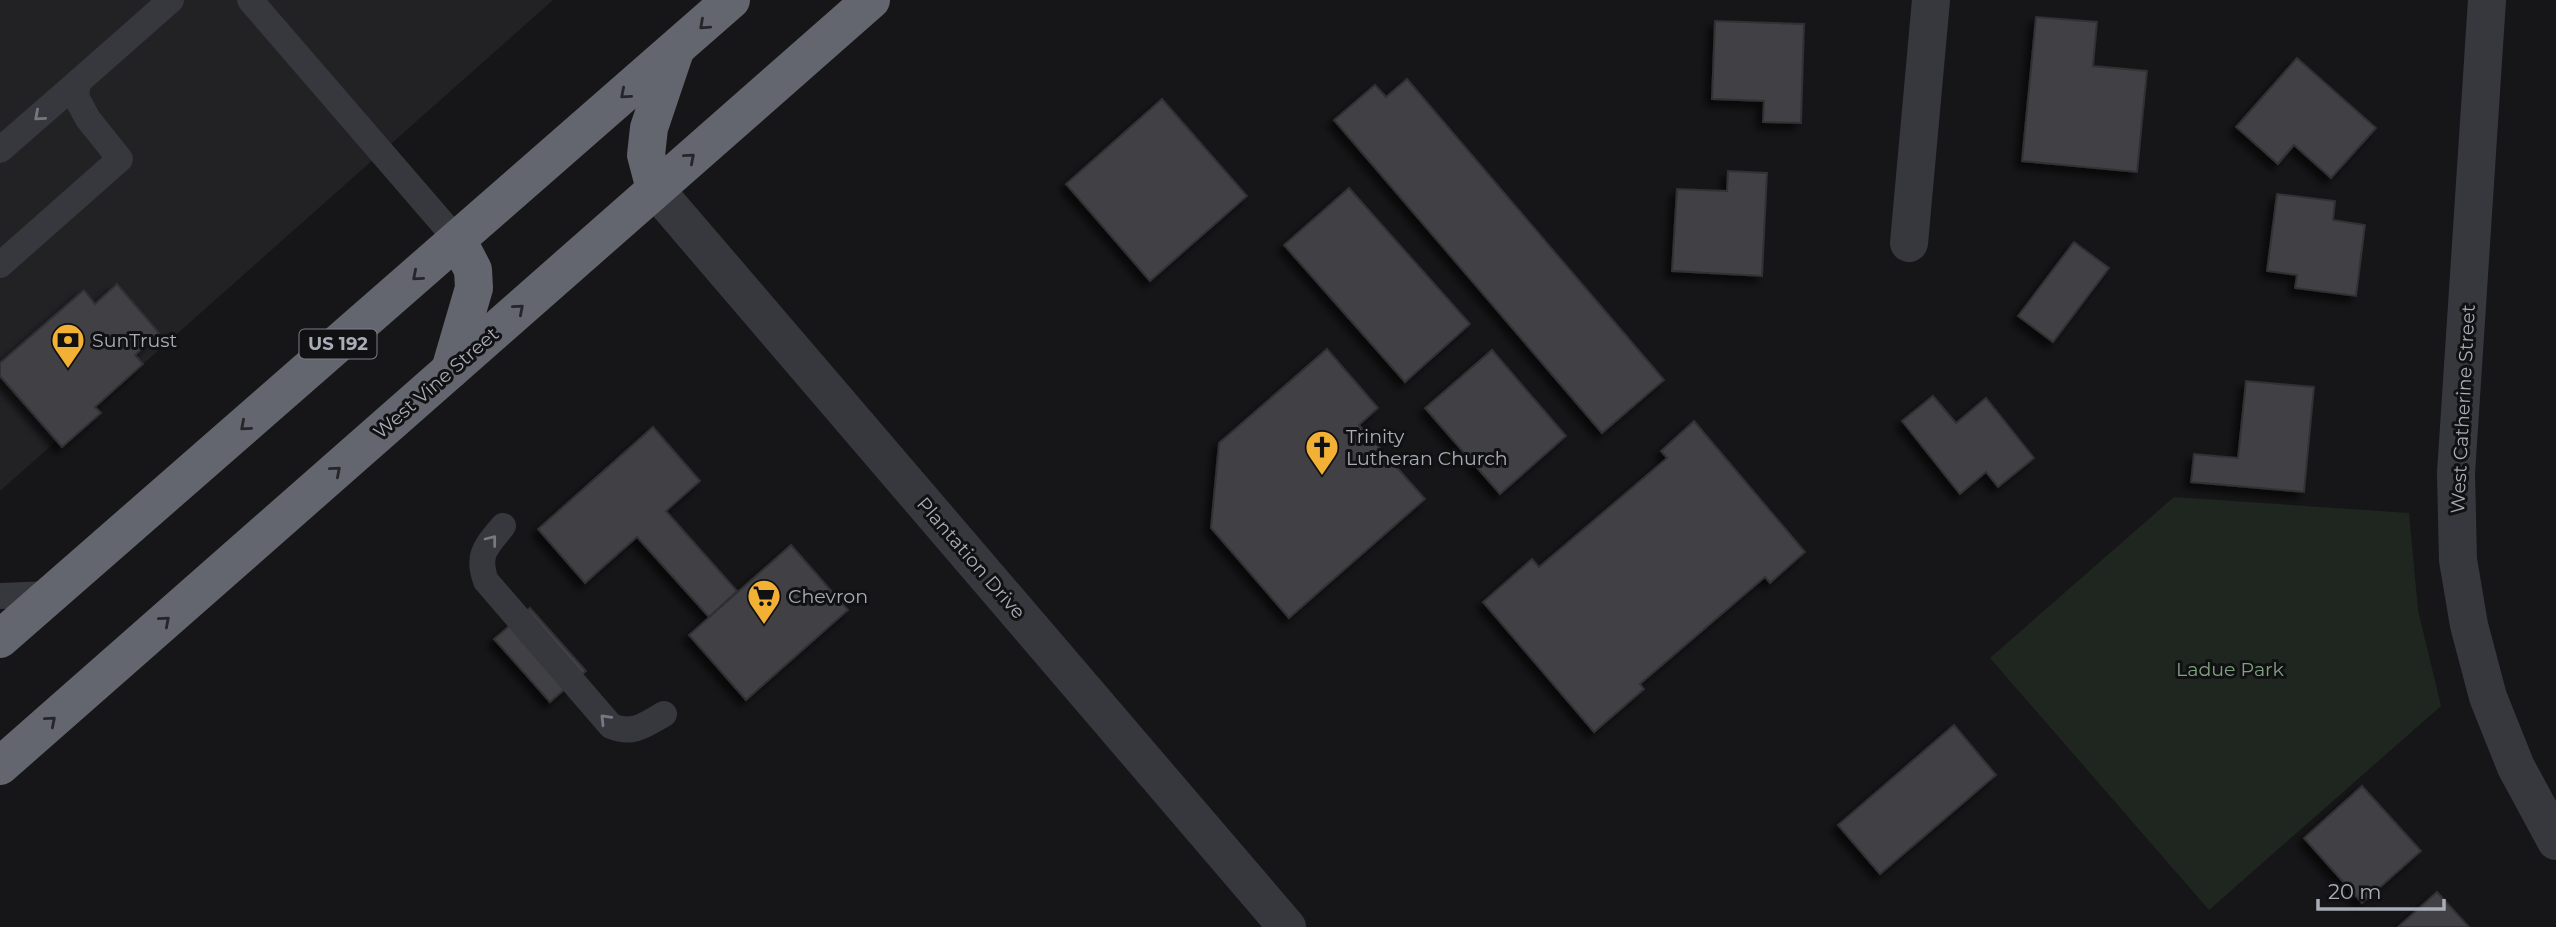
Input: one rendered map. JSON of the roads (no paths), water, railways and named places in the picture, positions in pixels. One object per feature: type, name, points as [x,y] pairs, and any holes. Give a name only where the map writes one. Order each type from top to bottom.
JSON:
[{"type":"highway","name":"US 192","points":[[0,639],[731,0]]},
{"type":"highway","name":"West Vine Street","points":[[0,766],[871,0]]},
{"type":"highway","points":[[655,189],[646,155],[649,128],[676,49]]},
{"type":"highway","points":[[450,370],[474,288],[474,270],[458,241]]},
{"type":"street","points":[[1909,243],[1931,0]]},
{"type":"street","name":"West Catherine Street","points":[[2487,0],[2456,473],[2458,560],[2469,625],[2488,697],[2516,767],[2556,841]]},
{"type":"street","name":"Plantation Drive","points":[[655,189],[1287,927]]},
{"type":"lane","points":[[0,150],[171,0]]},
{"type":"lane","points":[[250,0],[458,241]]},
{"type":"lane","points":[[0,265],[120,159],[88,119],[76,97],[78,82]]},
{"type":"lane","points":[[503,526],[482,552],[482,569],[486,581],[611,726],[623,731],[636,730],[664,714]]},
{"type":"lane","points":[[0,596],[51,594]]},
{"type":"place","name":"SunTrust","points":[[68,370]]},
{"type":"place","name":"Trinity Lutheran Church","points":[[1322,477]]},
{"type":"place","name":"Chevron","points":[[764,626]]},
{"type":"park label","name":"Ladue Park","points":[[2230,669]]}]
